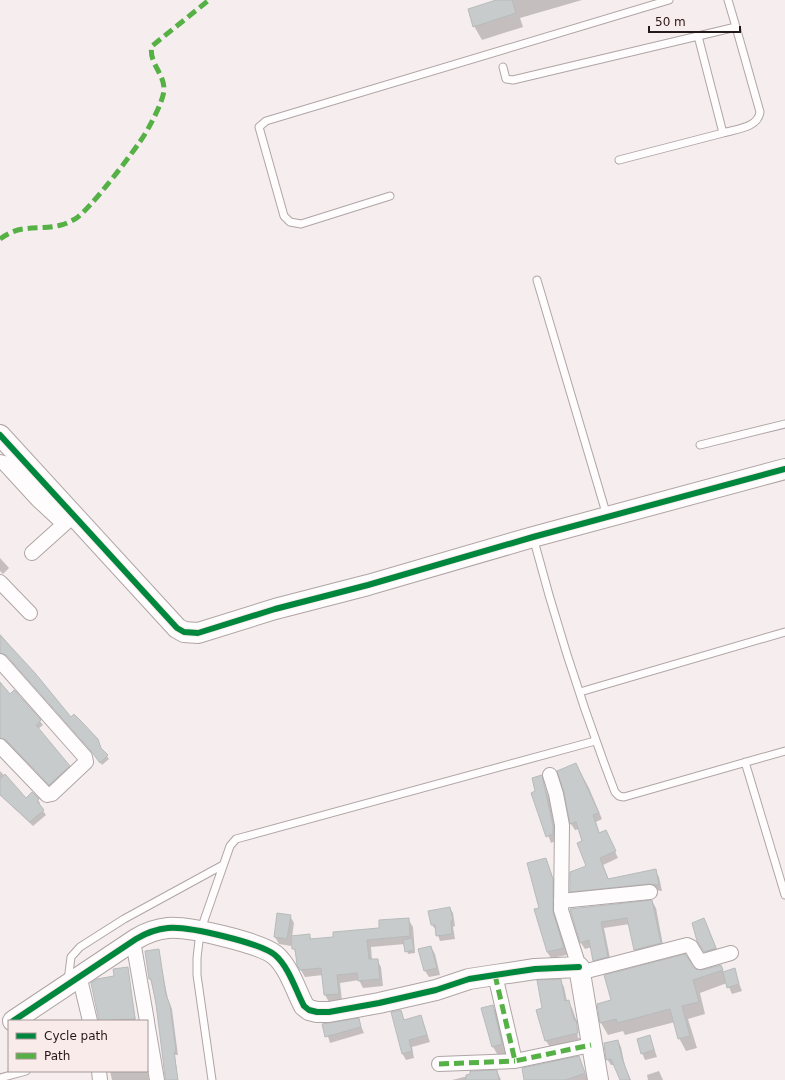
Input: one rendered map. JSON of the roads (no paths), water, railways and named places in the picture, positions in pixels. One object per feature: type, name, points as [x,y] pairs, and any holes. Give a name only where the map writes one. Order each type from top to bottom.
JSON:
[{"type":"street","points":[[0,435],[69,520],[177,628],[184,632],[192,633],[607,516],[785,469]]},
{"type":"street","points":[[0,462],[4,463],[38,500],[69,520]]},
{"type":"street","points":[[32,553],[69,520]]},
{"type":"street","points":[[0,582],[30,613]]},
{"type":"street","points":[[0,661],[84,757],[86,762],[52,794],[47,795],[0,746]]},
{"type":"street","points":[[550,775],[556,794],[562,825],[561,910],[579,970],[598,1080]]},
{"type":"street","points":[[561,901],[650,892]]},
{"type":"street","points":[[14,1020],[133,941],[150,932],[169,928],[200,932],[254,945],[275,955],[283,965],[304,1006],[309,1010],[317,1012],[379,1003],[436,990],[469,979],[535,969],[579,970],[687,945],[691,947],[700,962],[731,952]]},
{"type":"street","points":[[133,941],[147,1020]]},
{"type":"street","points":[[495,975],[515,1060]]},
{"type":"street","points":[[74,979],[90,1020]]},
{"type":"street","points":[[148,1028],[157,1080]]},
{"type":"street","points":[[439,1064],[515,1060],[591,1045]]},
{"type":"lane","points":[[390,196],[301,224],[290,222],[284,216],[259,127],[266,121],[669,0]]},
{"type":"lane","points":[[620,160],[754,124],[760,119],[760,112],[728,0]]},
{"type":"lane","points":[[503,67],[506,79],[511,80],[736,27]]},
{"type":"lane","points":[[698,36],[723,133]]},
{"type":"lane","points":[[537,280],[607,516]]},
{"type":"lane","points":[[700,445],[785,424]]},
{"type":"lane","points":[[533,537],[555,615],[595,741],[616,792],[621,797],[785,751]]},
{"type":"lane","points":[[580,692],[785,632]]},
{"type":"lane","points":[[212,1080],[197,975],[200,932],[223,865],[232,844],[238,838],[595,741]]},
{"type":"lane","points":[[745,762],[785,895]]},
{"type":"lane","points":[[74,979],[71,957],[80,947],[124,919],[223,865]]},
{"type":"lane","points":[[0,1078],[22,1072]]}]
